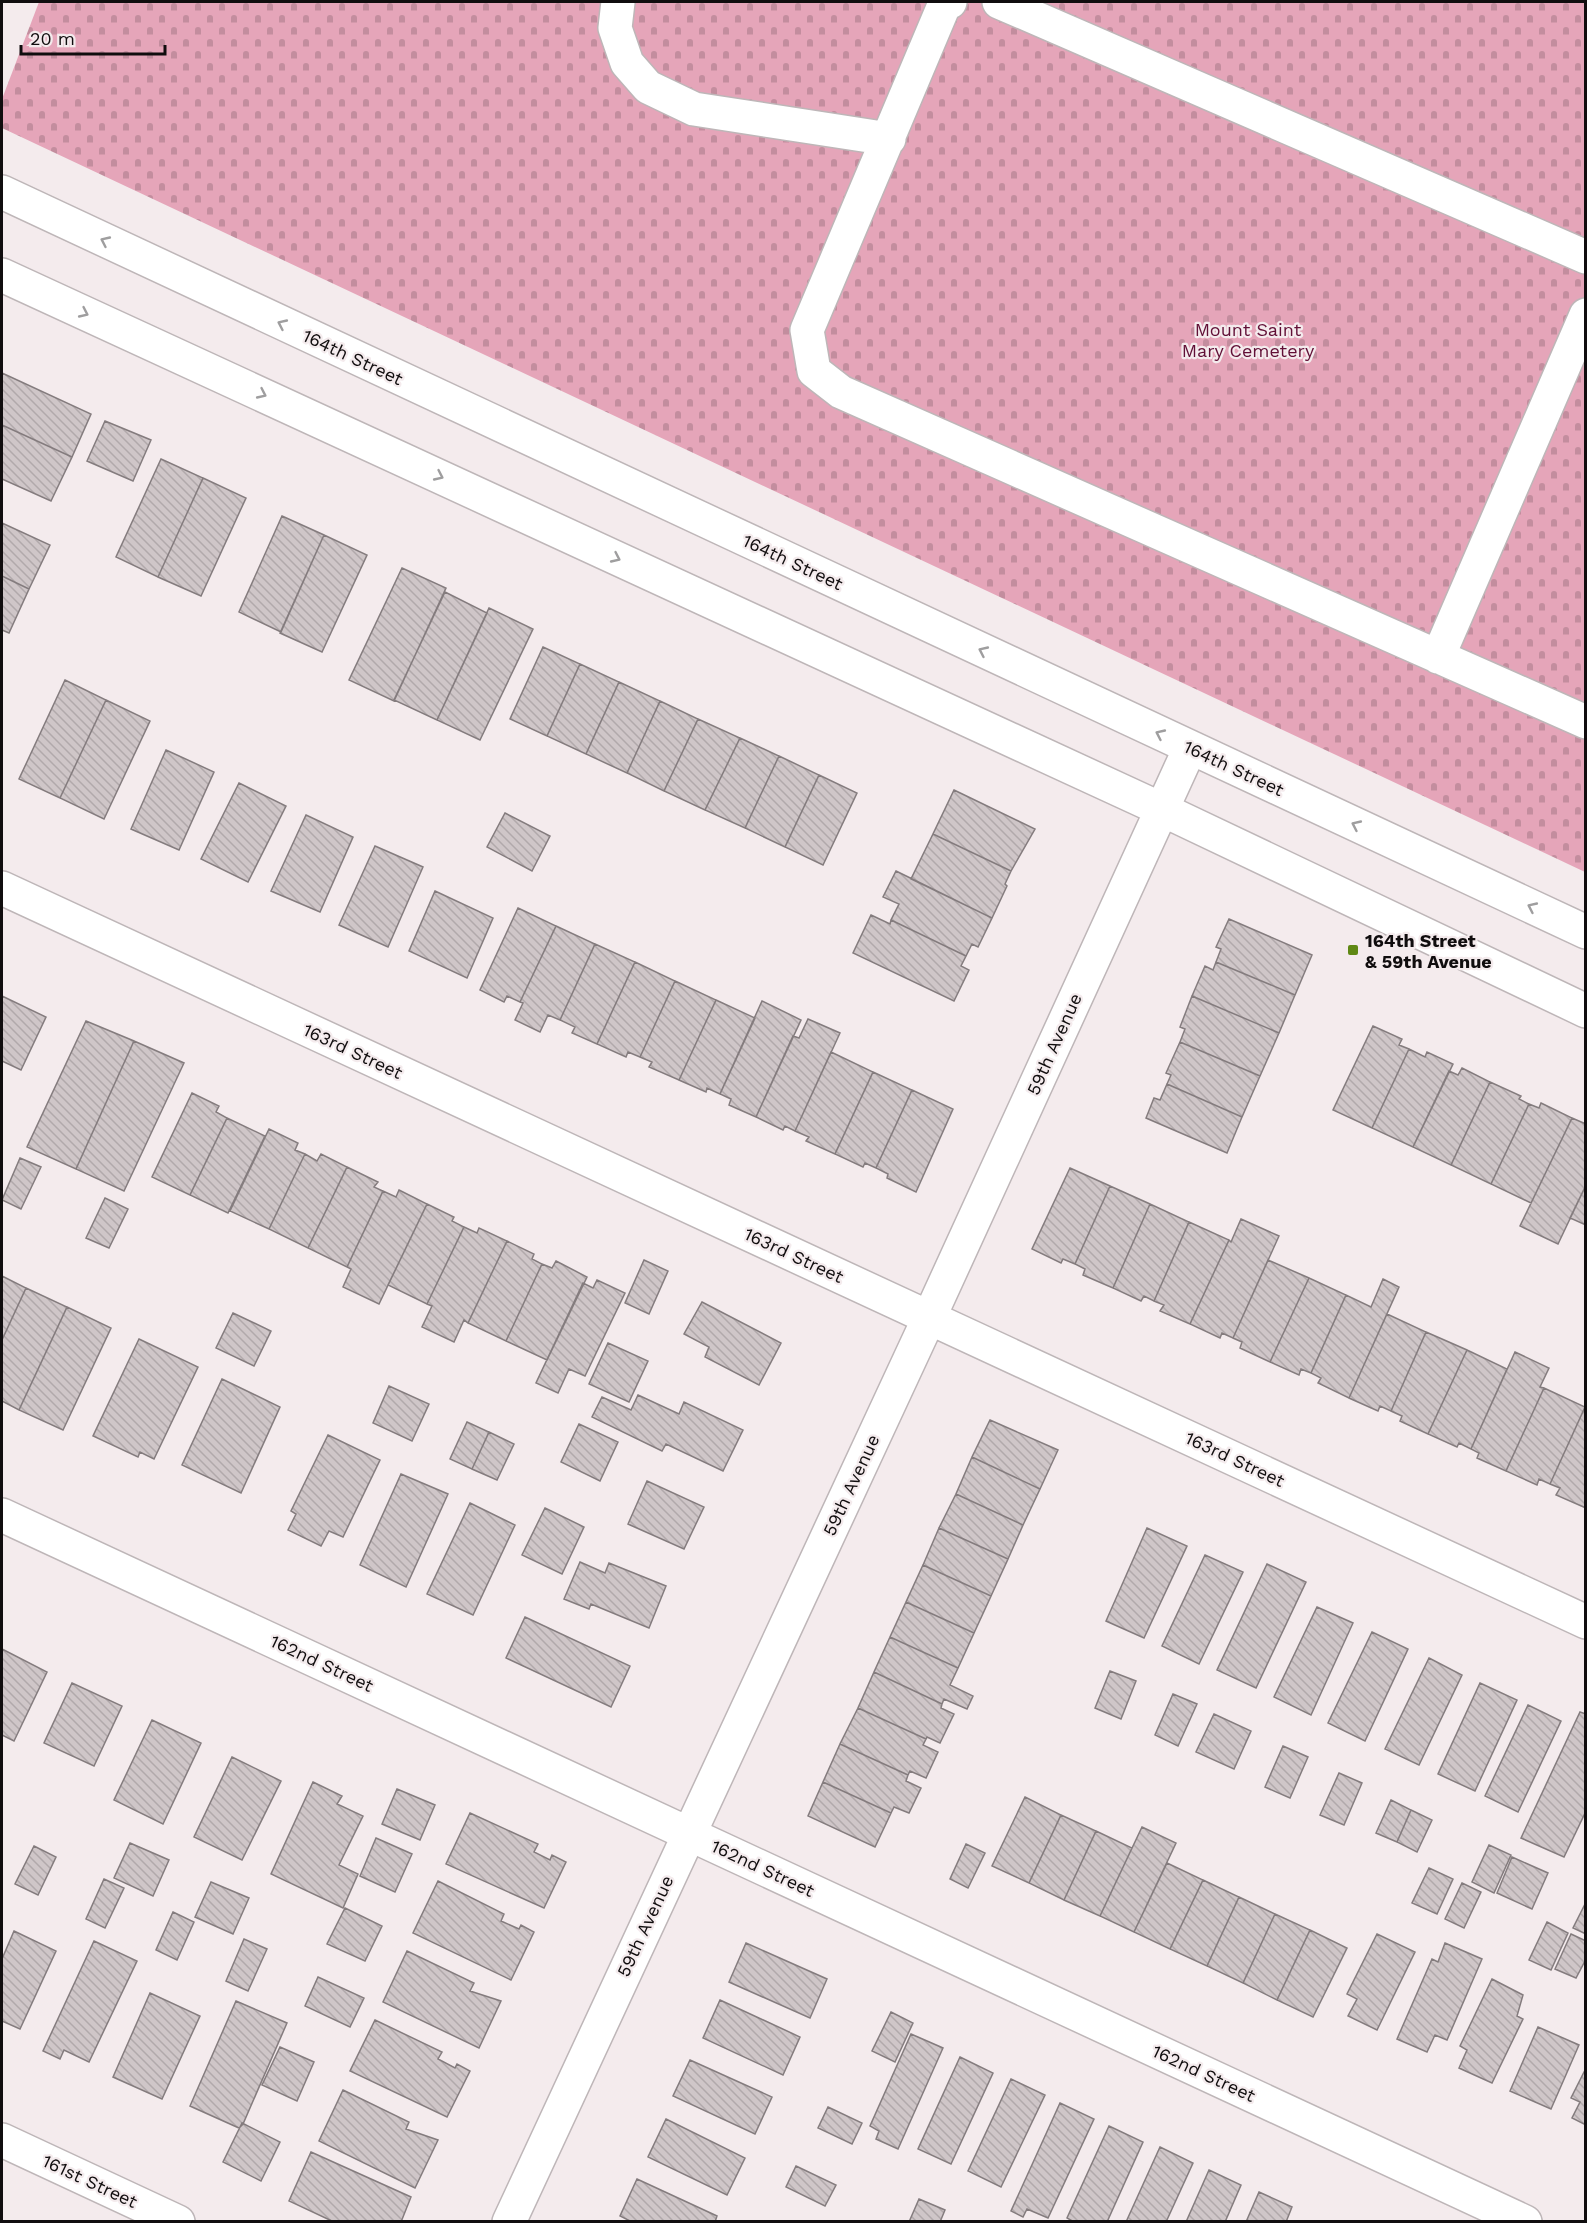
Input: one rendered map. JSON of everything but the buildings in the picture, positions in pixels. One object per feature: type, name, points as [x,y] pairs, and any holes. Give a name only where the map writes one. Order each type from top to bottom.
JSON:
[{"type":"street","points":[[618,2],[615,28],[627,63],[648,87],[694,109],[889,139]]},
{"type":"street","points":[[947,2],[807,330],[814,371],[841,392],[1586,722]]},
{"type":"street","points":[[999,2],[1586,257]]},
{"type":"street","name":"164th Street","points":[[2,192],[1586,932]]},
{"type":"street","points":[[2,275],[1161,809],[1586,1011]]},
{"type":"street","points":[[1438,657],[1586,315]]},
{"type":"street","name":"59th Avenue","points":[[509,2222],[929,1318],[1190,748]]},
{"type":"street","name":"163rd Street","points":[[2,888],[1586,1622]]},
{"type":"street","name":"162nd Street","points":[[2,1515],[1525,2222]]},
{"type":"street","name":"161st Street","points":[[2,2140],[178,2222]]},
{"type":"green space","name":"Mount Saint Mary Cemetery","points":[[39,2],[1585,2],[1585,872],[2,128],[2,99]]},
{"type":"place","name":"164th Street & 59th Avenue","points":[[1353,950]]}]
